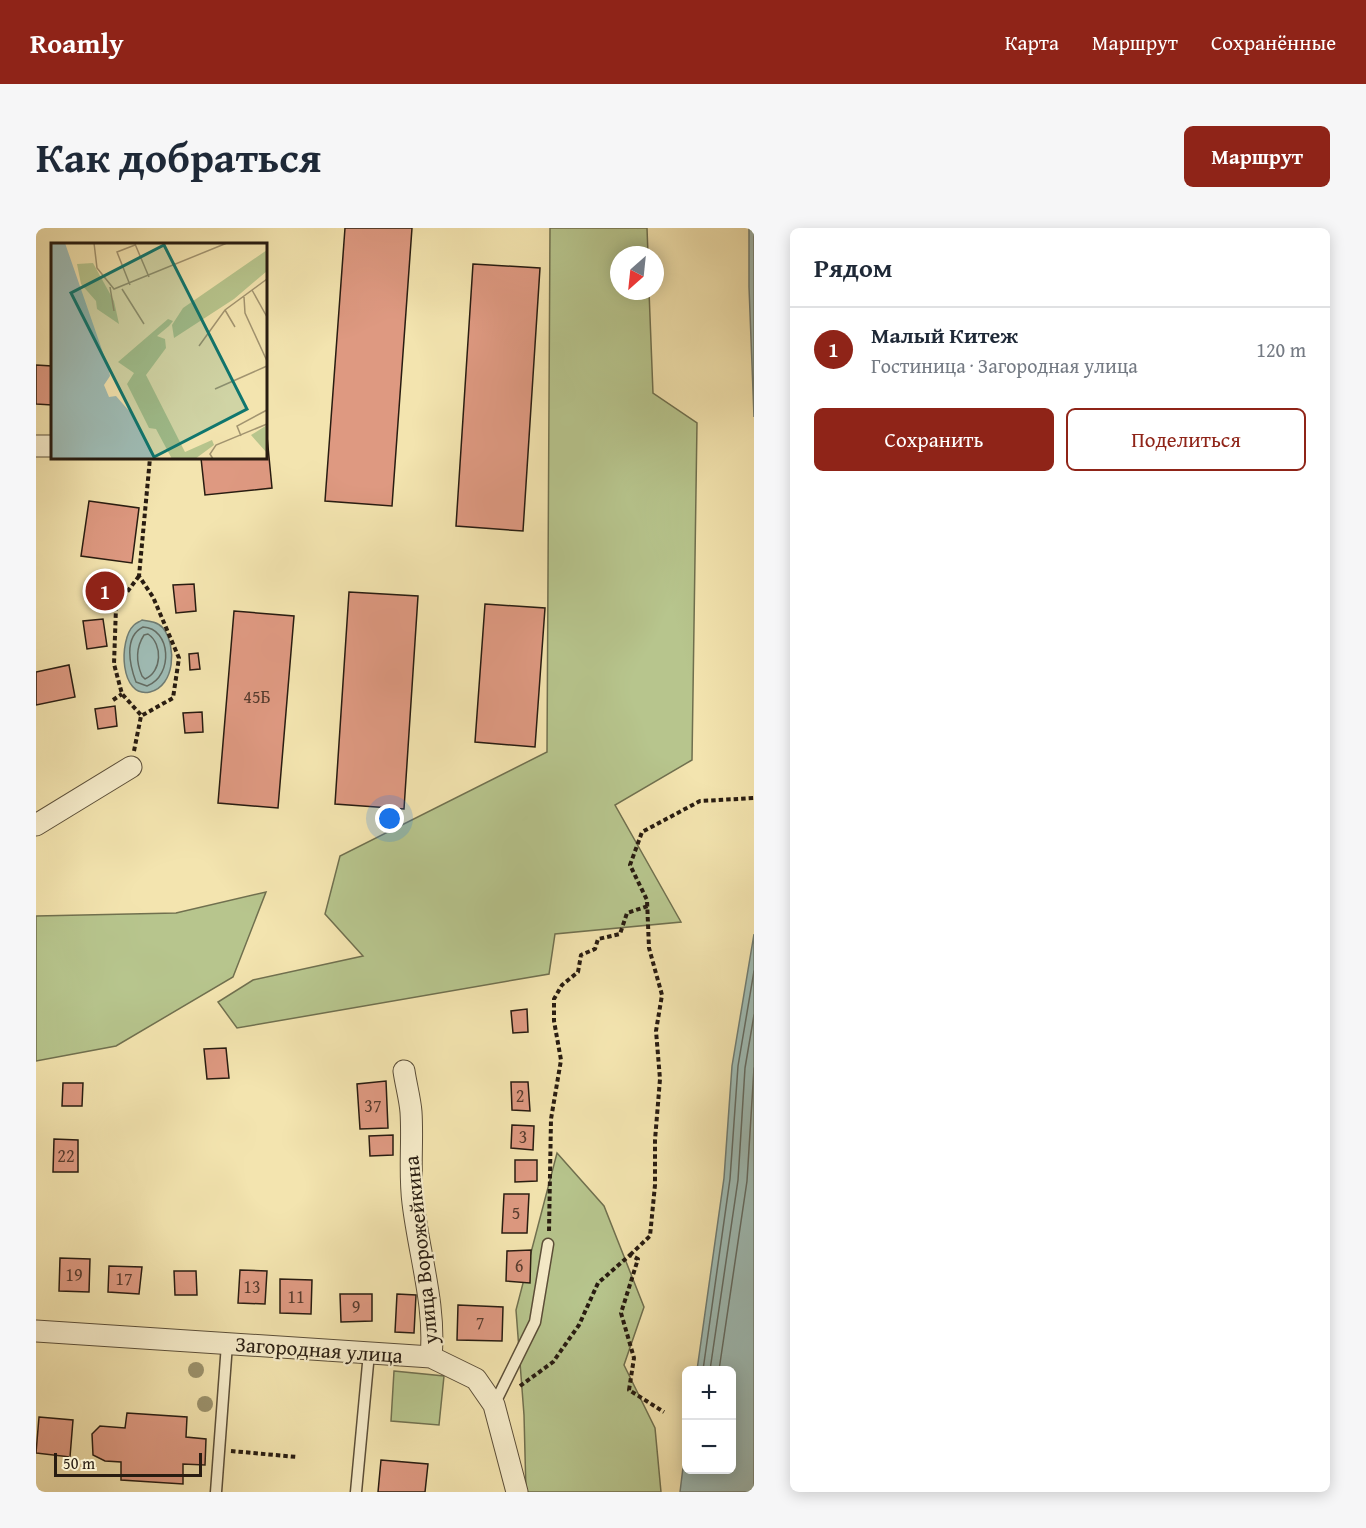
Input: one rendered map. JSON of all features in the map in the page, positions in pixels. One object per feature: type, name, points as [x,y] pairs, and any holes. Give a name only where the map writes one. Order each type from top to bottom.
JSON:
[{"type":"street","points":[[36,446],[51,447]]},
{"type":"street","points":[[36,825],[131,767]]},
{"type":"street","name":"улица Ворожейкина","points":[[404,1071],[411,1112],[410,1176],[416,1229],[427,1285],[430,1357]]},
{"type":"street","name":"Загородная улица","points":[[36,1330],[430,1357],[476,1379],[495,1409],[517,1492]]},
{"type":"lane","points":[[495,1409],[535,1322],[548,1244]]},
{"type":"lane","points":[[216,1492],[227,1344]]},
{"type":"lane","points":[[356,1492],[369,1353]]},
{"type":"path","points":[[141,716],[122,694],[114,664],[116,607],[139,576],[150,459]]},
{"type":"path","points":[[131,767],[141,716],[173,698],[179,658],[153,597],[139,576]]},
{"type":"path","points":[[113,700],[122,694]]},
{"type":"path","points":[[495,1409],[514,1391],[553,1362],[579,1325],[598,1283],[650,1236],[660,1079],[656,1031],[662,995],[649,948],[647,900],[630,865],[642,832],[700,801],[754,798]]},
{"type":"path","points":[[548,1244],[551,1119],[561,1060],[554,1022],[554,999],[562,985],[578,972],[581,955],[595,949],[598,939],[620,934],[627,913],[648,906]]},
{"type":"path","points":[[630,1255],[638,1259],[621,1313],[634,1358],[629,1390],[664,1412]]},
{"type":"path","points":[[219,1449],[297,1457]]},
{"type":"green space","points":[[550,228],[647,228],[648,246],[610,246],[610,300],[649,300],[653,393],[697,423],[692,760],[615,805],[681,922],[555,934],[549,974],[237,1028],[218,1002],[253,980],[363,956],[325,914],[340,856],[547,752]]},
{"type":"green space","points":[[266,892],[233,977],[116,1046],[36,1061],[36,916],[176,913]]},
{"type":"green space","points":[[557,1153],[604,1206],[644,1307],[624,1365],[655,1428],[661,1492],[526,1492],[524,1415],[516,1310]]},
{"type":"green space","points":[[394,1371],[444,1376],[439,1425],[391,1421]]},
{"type":"water","points":[[749,228],[754,228],[754,417],[749,287]]},
{"type":"water","points":[[142,620],[156,623],[163,628],[172,655],[169,674],[165,682],[150,692],[140,692],[133,687],[125,667],[124,655],[129,632]]},
{"type":"water","points":[[754,934],[754,1492],[680,1492],[682,1474],[736,1474],[736,1366],[698,1366],[724,1178],[732,1066]]},
{"type":"building","points":[[345,228],[412,228],[392,506],[325,501]]},
{"type":"building","points":[[473,264],[540,268],[523,531],[456,526]]},
{"type":"building","points":[[36,365],[51,366],[51,405],[36,404]]},
{"type":"building","points":[[267,436],[272,488],[205,495],[201,459],[267,459]]},
{"type":"building","points":[[89,501],[139,508],[132,563],[81,556]]},
{"type":"building","points":[[194,584],[196,611],[176,613],[173,585]]},
{"type":"building","points":[[349,592],[418,596],[404,809],[335,804]]},
{"type":"building","points":[[485,604],[545,608],[535,747],[475,742]]},
{"type":"building","points":[[234,611],[294,616],[278,808],[218,803]]},
{"type":"building","points":[[103,619],[107,646],[87,649],[83,621]]},
{"type":"building","points":[[198,653],[200,669],[190,670],[189,654]]},
{"type":"building","points":[[69,665],[75,697],[36,705],[36,672]]},
{"type":"building","points":[[115,706],[117,726],[98,729],[95,709]]},
{"type":"building","points":[[202,712],[203,732],[185,733],[183,713]]},
{"type":"building","points":[[527,1009],[528,1032],[513,1033],[511,1011]]},
{"type":"building","points":[[226,1048],[229,1078],[207,1079],[204,1049]]},
{"type":"building","points":[[386,1081],[388,1128],[360,1129],[357,1084]]},
{"type":"building","points":[[511,1082],[528,1082],[530,1111],[512,1110]]},
{"type":"building","points":[[63,1083],[83,1083],[82,1106],[62,1106]]},
{"type":"building","points":[[512,1125],[534,1126],[533,1150],[511,1148]]},
{"type":"building","points":[[393,1135],[393,1155],[370,1156],[369,1136]]},
{"type":"building","points":[[54,1139],[78,1140],[78,1172],[53,1172]]},
{"type":"building","points":[[515,1160],[537,1160],[537,1181],[515,1182]]},
{"type":"building","points":[[504,1194],[529,1194],[527,1233],[502,1233]]},
{"type":"building","points":[[531,1250],[530,1283],[506,1281],[507,1251]]},
{"type":"building","points":[[60,1258],[90,1259],[89,1292],[59,1291]]},
{"type":"building","points":[[109,1266],[142,1267],[139,1294],[108,1292]]},
{"type":"building","points":[[240,1270],[267,1271],[265,1304],[238,1303]]},
{"type":"building","points":[[174,1271],[196,1271],[197,1295],[175,1295]]},
{"type":"building","points":[[280,1279],[312,1280],[311,1314],[280,1313]]},
{"type":"building","points":[[340,1294],[372,1294],[372,1321],[341,1322]]},
{"type":"building","points":[[397,1294],[416,1295],[414,1333],[395,1332]]},
{"type":"building","points":[[458,1305],[503,1307],[502,1341],[457,1340]]},
{"type":"building","points":[[127,1413],[187,1417],[186,1437],[206,1439],[205,1465],[183,1464],[183,1484],[121,1480],[121,1462],[105,1461],[93,1455],[92,1434],[100,1426],[125,1428]]},
{"type":"building","points":[[39,1417],[73,1420],[70,1457],[36,1453]]},
{"type":"building","points":[[381,1460],[428,1464],[425,1492],[378,1492]]},
{"type":"place","name":"Малый Китеж","points":[[105,591]]}]
